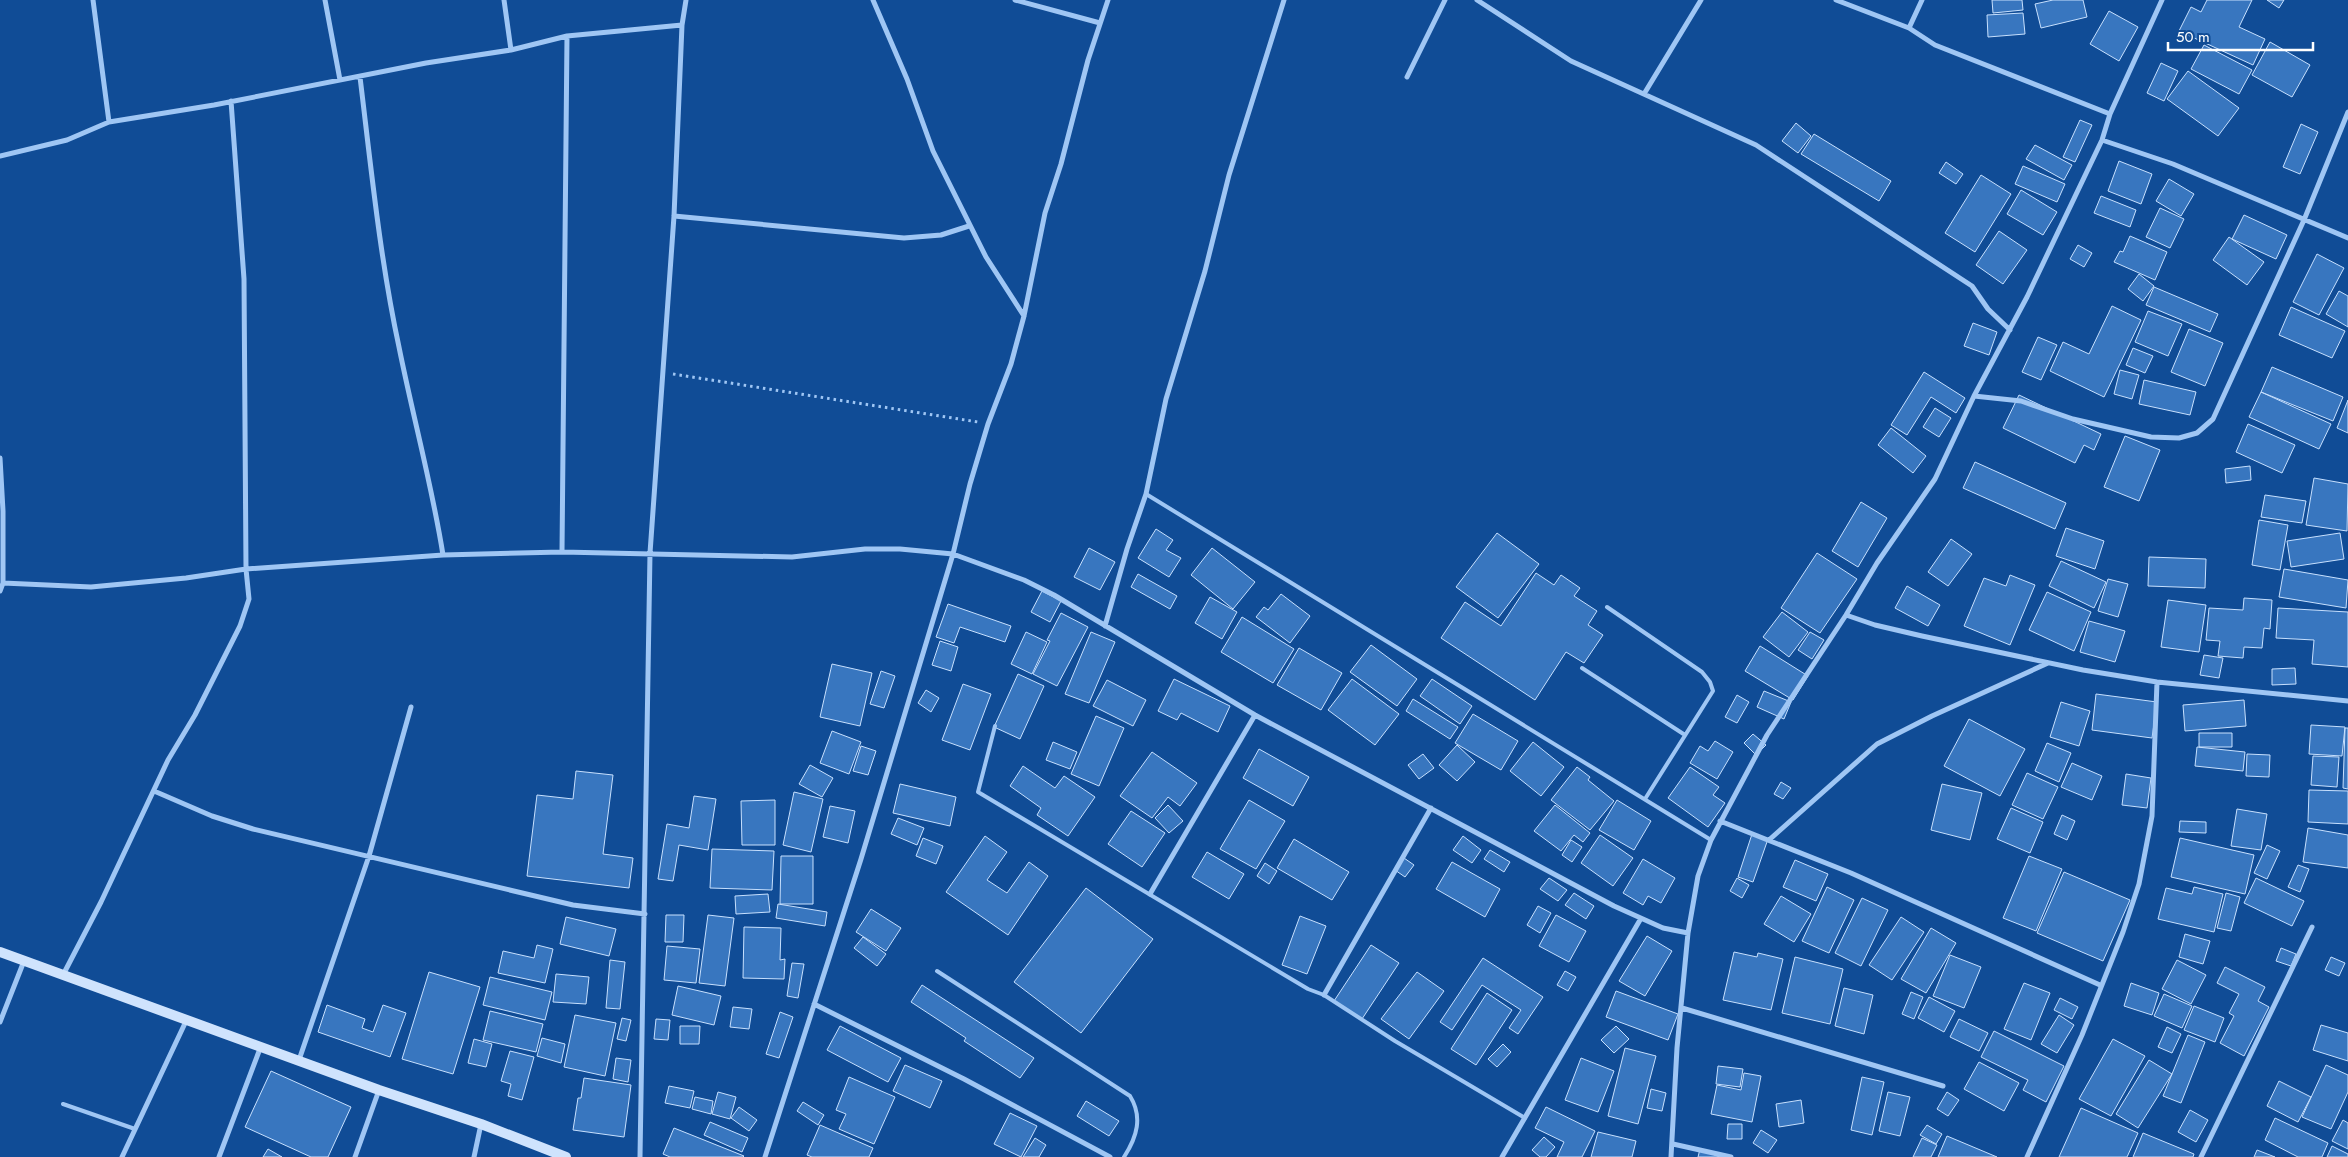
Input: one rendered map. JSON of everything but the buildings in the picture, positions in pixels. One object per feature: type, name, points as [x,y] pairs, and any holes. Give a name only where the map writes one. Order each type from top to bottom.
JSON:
[{"type":"main road","points":[[0,952],[379,1090],[481,1124],[566,1157]]},
{"type":"street","points":[[93,0],[109,122]]},
{"type":"street","points":[[325,0],[340,80]]},
{"type":"street","points":[[504,0],[510,50]]},
{"type":"street","points":[[640,1157],[650,553],[674,216],[682,25],[686,0]]},
{"type":"street","points":[[873,0],[907,79],[933,151],[986,257],[1024,316]]},
{"type":"street","points":[[1015,0],[1100,23]]},
{"type":"street","points":[[765,1157],[862,859],[953,554],[970,484],[988,424],[1011,364],[1024,316],[1045,213],[1108,0]]},
{"type":"street","points":[[1105,626],[1127,548],[1146,494],[1166,399],[1205,271],[1229,175],[1284,0]]},
{"type":"street","points":[[1407,76],[1445,0]]},
{"type":"street","points":[[1476,0],[1571,61],[1765,150],[1972,286],[1988,309],[2010,330]]},
{"type":"street","points":[[1644,94],[1701,0]]},
{"type":"street","points":[[1836,0],[1909,28],[1935,45],[2110,114]]},
{"type":"street","points":[[1909,28],[1922,0]]},
{"type":"street","points":[[1671,1157],[1677,1048],[1688,933],[1698,876],[1711,840],[1767,735],[1846,615],[1877,563],[1935,479],[1974,396],[2010,330],[2102,140],[2110,114],[2162,0]]},
{"type":"street","points":[[0,156],[67,140],[109,122],[360,77],[426,63],[510,50],[567,36],[682,25]]},
{"type":"street","points":[[562,552],[567,36]]},
{"type":"street","points":[[360,77],[398,346],[435,504],[443,555]]},
{"type":"street","points":[[63,975],[101,902],[168,760],[195,715],[240,626],[249,599],[246,569],[244,279],[231,101]]},
{"type":"street","points":[[1974,396],[2021,401],[2073,419],[2151,437],[2179,438],[2197,433],[2213,420],[2304,220],[2348,112]]},
{"type":"street","points":[[2102,140],[2173,164],[2348,238]]},
{"type":"street","points":[[674,216],[904,238],[941,235],[969,226]]},
{"type":"street","points":[[0,458],[3,510],[3,583],[0,591]]},
{"type":"street","points":[[3,583],[91,587],[186,578],[246,569],[443,555],[562,552],[792,557],[864,549],[900,549],[953,554],[1024,580],[1054,594],[1255,715],[1640,920],[1662,928],[1688,933]]},
{"type":"street","points":[[1846,615],[1874,625],[1922,636],[2049,663],[2157,682],[2348,701]]},
{"type":"street","points":[[1769,840],[1877,744],[1932,716],[2049,663]]},
{"type":"street","points":[[2027,1157],[2082,1035],[2100,984],[2123,932],[2139,884],[2152,816],[2157,682]]},
{"type":"street","points":[[299,1060],[369,856],[411,707]]},
{"type":"street","points":[[1150,894],[1255,715]]},
{"type":"street","points":[[154,791],[212,816],[253,829],[573,905],[645,914]]},
{"type":"street","points":[[1324,995],[1431,808]]},
{"type":"street","points":[[1720,821],[1851,872],[2100,984]]},
{"type":"street","points":[[1502,1157],[1640,920]]},
{"type":"street","points":[[2201,1157],[2312,927]]},
{"type":"street","points":[[0,1022],[24,961]]},
{"type":"street","points":[[814,1004],[964,1079],[1110,1157]]},
{"type":"street","points":[[1682,1008],[1943,1086]]},
{"type":"street","points":[[122,1157],[187,1019]]},
{"type":"street","points":[[219,1157],[261,1046]]},
{"type":"street","points":[[355,1157],[379,1090]]},
{"type":"street","points":[[474,1157],[481,1124]]},
{"type":"street","points":[[1673,1144],[1731,1157]]},
{"type":"lane","points":[[1146,494],[1711,840]]},
{"type":"lane","points":[[1607,607],[1702,672],[1710,682],[1713,691],[1645,799]]},
{"type":"lane","points":[[1582,668],[1685,735]]},
{"type":"lane","points":[[995,726],[978,792],[1308,989],[1324,995],[1395,1041],[1525,1118]]},
{"type":"lane","points":[[937,971],[1130,1096],[1135,1104],[1138,1127],[1134,1140],[1124,1157]]},
{"type":"lane","points":[[64,1104],[135,1129]]},
{"type":"path","points":[[662,372],[988,424]]}]
